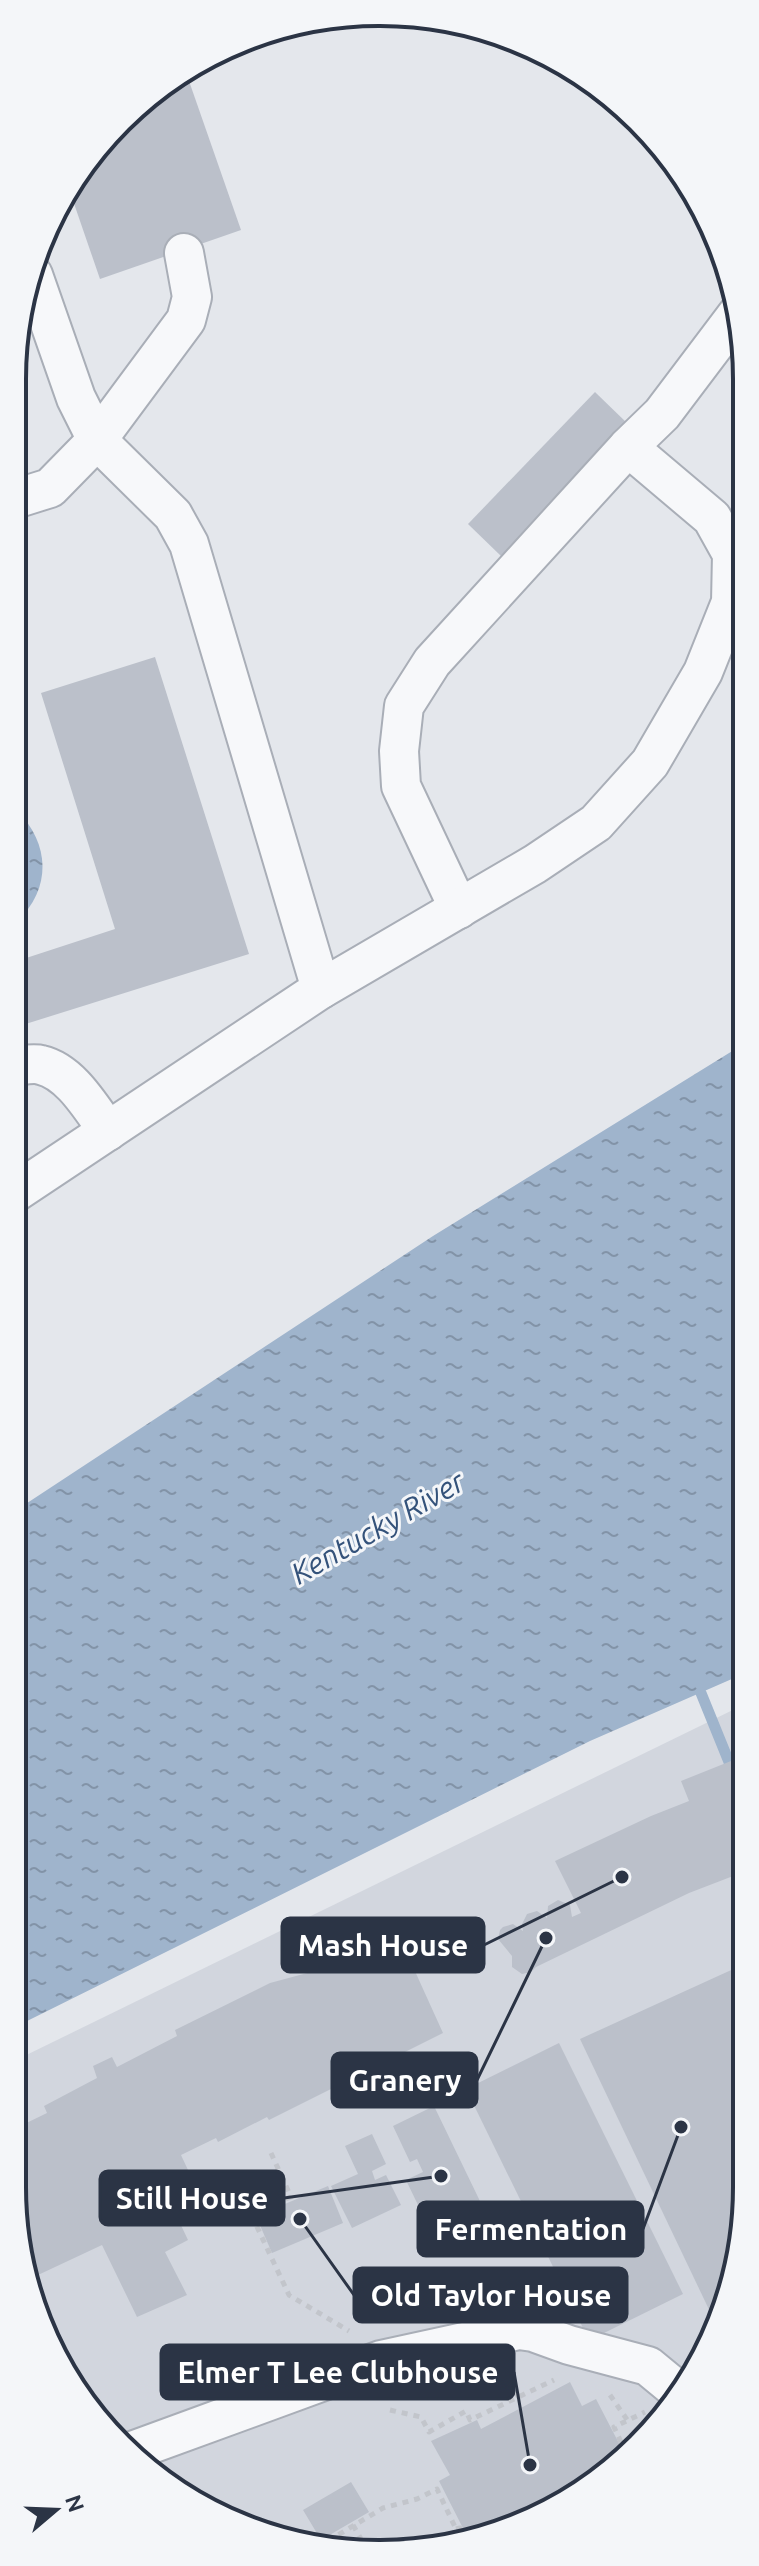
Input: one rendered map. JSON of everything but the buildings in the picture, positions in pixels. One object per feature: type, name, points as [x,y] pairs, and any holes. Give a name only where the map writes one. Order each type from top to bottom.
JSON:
[{"type":"lane","points":[[26,496],[50,488],[97,440],[186,320],[192,297],[184,253]]},
{"type":"lane","points":[[38,289],[76,398],[97,440],[173,515],[189,544],[321,989]]},
{"type":"lane","points":[[459,909],[401,786],[399,751],[404,706],[432,662],[628,447],[662,414],[729,326]]},
{"type":"lane","points":[[26,1185],[321,989],[535,864],[596,823],[650,763],[703,672],[731,602],[732,554],[712,518],[628,447]]},
{"type":"lane","points":[[26,1065],[41,1064],[62,1075],[85,1099],[108,1131]]},
{"type":"lane","points":[[142,2448],[374,2362],[519,2330],[648,2366],[663,2397]]},
{"type":"path","points":[[271,2153],[291,2197],[250,2212],[289,2295],[337,2322],[358,2338]]},
{"type":"path","points":[[390,2410],[421,2417],[429,2432],[466,2411],[470,2420],[557,2378]]},
{"type":"path","points":[[598,2388],[611,2396],[628,2421]]},
{"type":"path","points":[[622,2443],[614,2427],[656,2407]]},
{"type":"path","points":[[334,2537],[383,2508],[417,2499],[437,2489],[456,2529]]},
{"type":"path","points":[[353,2525],[361,2539]]},
{"type":"path","points":[[456,2529],[461,2530]]},
{"type":"shaded area","points":[[733,1710],[733,2186],[730,2233],[721,2278],[697,2343],[660,2402],[595,2467],[536,2504],[471,2528],[426,2537],[380,2540],[333,2537],[288,2528],[223,2504],[183,2480],[146,2452],[99,2402],[73,2363],[53,2322],[38,2278],[27,2210],[26,2055]]},
{"type":"water","points":[[26,822],[36,837],[42,866],[41,881],[26,910]]},
{"type":"water","name":"Kentucky River","points":[[733,1051],[733,1678],[590,1741],[26,2022],[26,1504],[433,1236]]},
{"type":"waterway","points":[[701,1693],[729,1762]]},
{"type":"place","name":"Mash House","points":[[622,1877]]},
{"type":"place","name":"Granery","points":[[546,1938]]},
{"type":"place","name":"Fermentation","points":[[681,2127]]},
{"type":"place","name":"Still House","points":[[441,2176]]},
{"type":"place","name":"Old Taylor House","points":[[300,2219]]},
{"type":"place","name":"Elmer T Lee Clubhouse","points":[[530,2465]]}]
